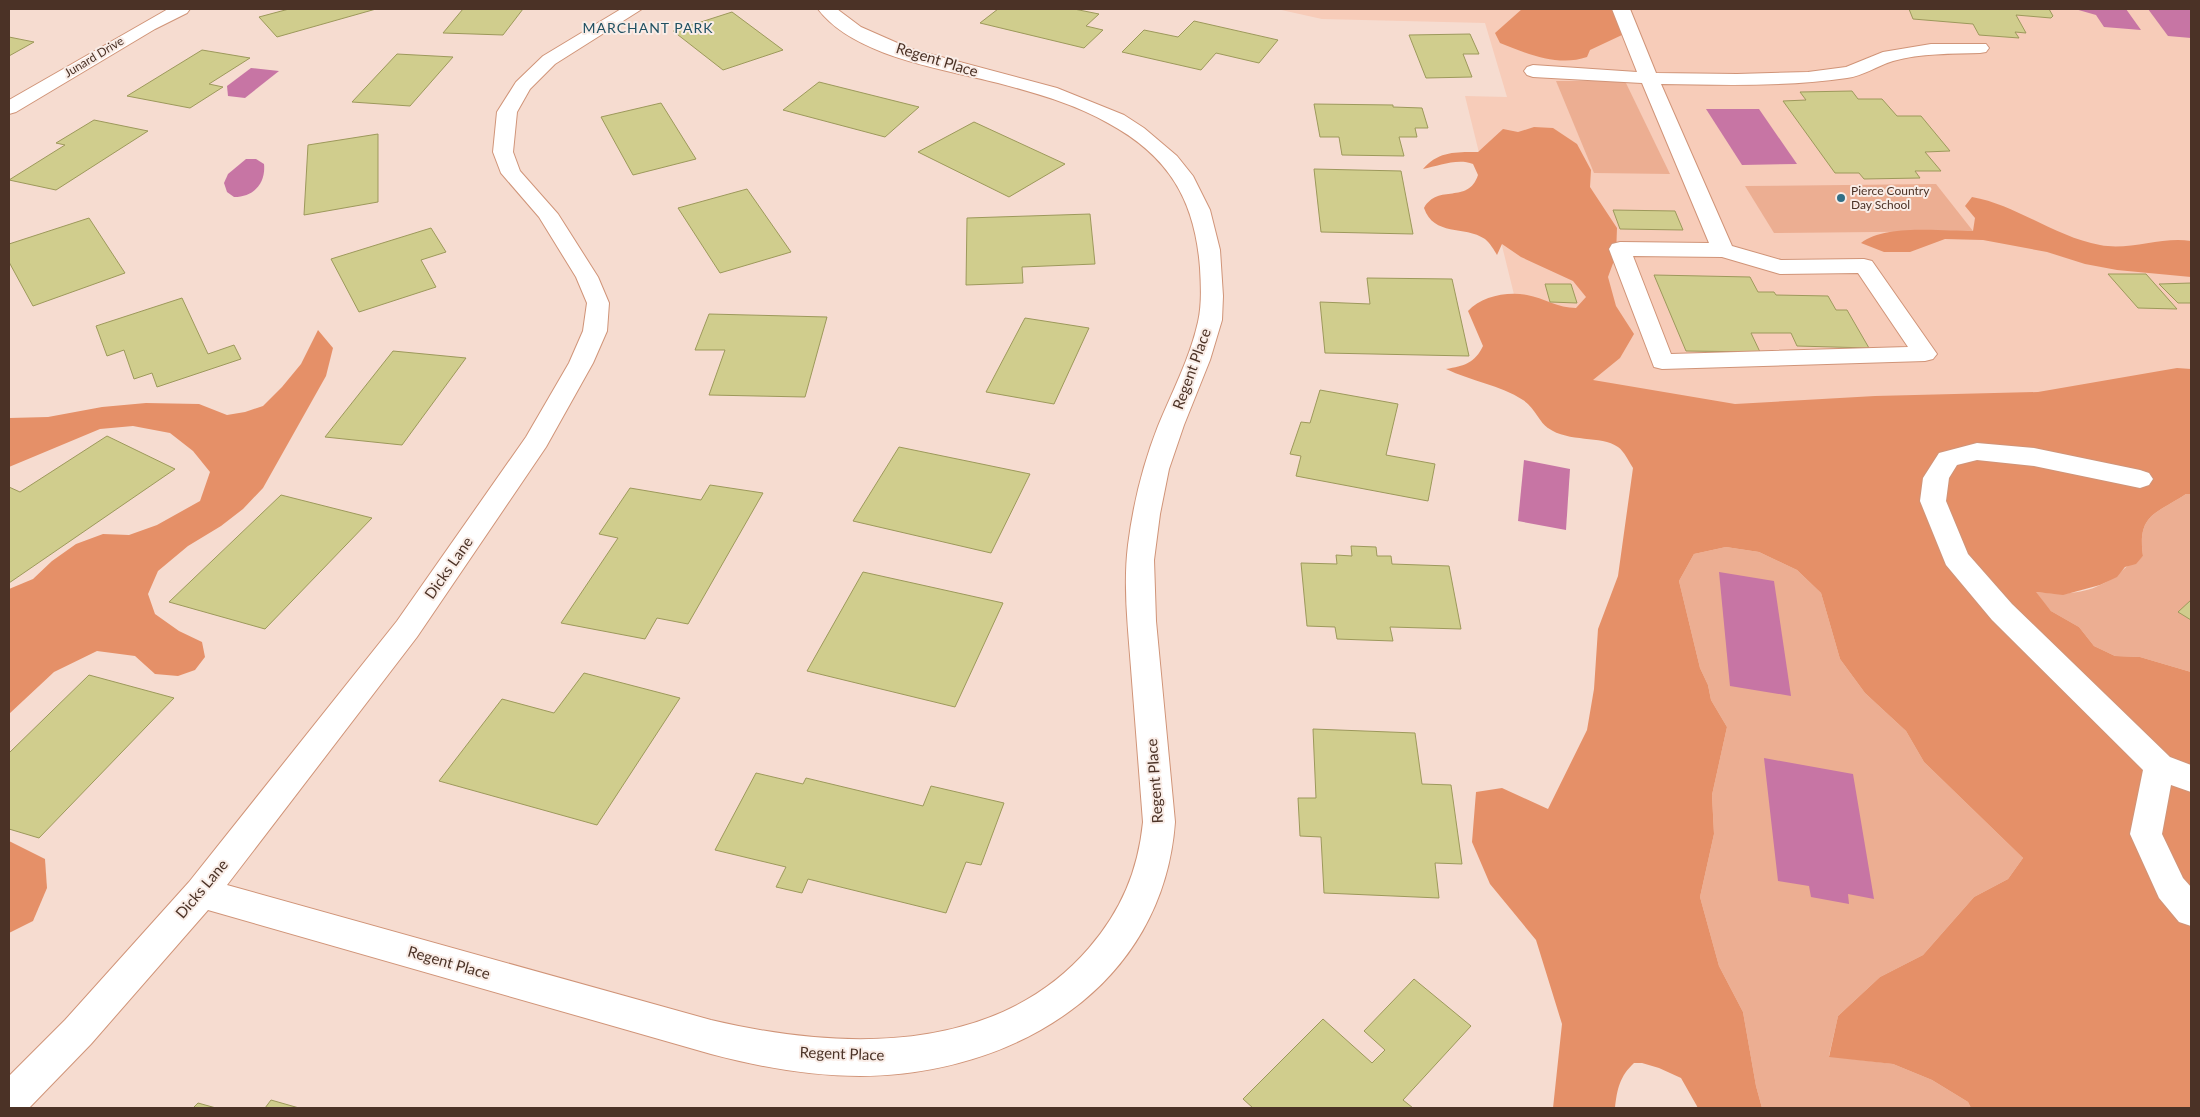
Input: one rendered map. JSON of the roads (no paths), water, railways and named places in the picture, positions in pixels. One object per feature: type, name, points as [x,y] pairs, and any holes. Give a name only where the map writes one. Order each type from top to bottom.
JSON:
[{"type":"street","name":"Junard Drive","points":[[9,108],[149,25],[181,9]]},
{"type":"street","name":"Dicks Lane","points":[[9,1102],[78,1032],[200,893],[407,629],[537,441],[581,363],[594,331],[598,303],[587,277],[547,214],[511,173],[503,152],[507,112],[524,86],[549,60],[633,9]]},
{"type":"street","name":"Regent Place","points":[[200,893],[756,1049],[842,1058],[884,1057],[936,1050],[1001,1031],[1037,1014],[1082,981],[1118,940],[1143,895],[1155,859],[1159,822],[1139,591],[1142,545],[1152,484],[1170,428],[1202,348],[1210,317],[1210,248],[1201,210],[1190,184],[1176,165],[1135,131],[1100,111],[1040,89],[921,58],[873,40],[845,24],[827,9]]},
{"type":"street","points":[[1621,9],[1648,78],[1723,250],[1780,267],[1864,266],[1925,354],[1662,362],[1620,249],[1723,250]]},
{"type":"street","points":[[1533,71],[1648,78],[1737,80],[1808,78],[1850,72],[1889,56],[1931,49],[1980,48]]},
{"type":"street","points":[[2140,479],[2034,457],[1978,451],[1948,459],[1936,478],[1933,501],[1956,558],[2002,612],[2159,766],[2191,779]]},
{"type":"street","points":[[2159,766],[2146,834],[2171,888],[2191,910]]},
{"type":"place","name":"Pierce Country Day School","points":[[1841,198]]},
{"type":"district","name":"MARCHANT PARK","points":[[648,28]]}]
